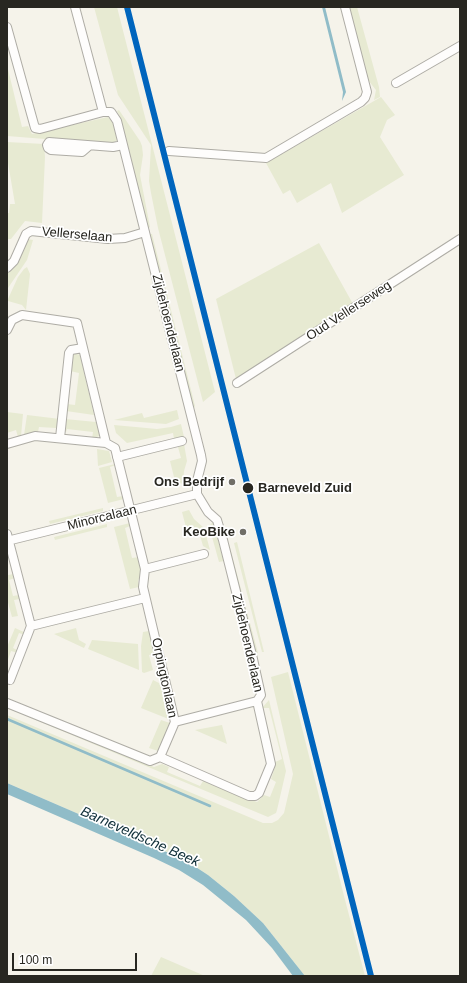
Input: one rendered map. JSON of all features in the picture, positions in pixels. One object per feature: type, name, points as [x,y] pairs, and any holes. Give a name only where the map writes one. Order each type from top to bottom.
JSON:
[{"type":"street","points":[[7,27],[35,128],[40,129],[103,112],[75,7]]},
{"type":"street","points":[[169,151],[266,158],[355,106],[365,98],[367,92],[345,7]]},
{"type":"street","points":[[396,83],[460,46]]},
{"type":"street","name":"Zijdehoenderlaan","points":[[7,703],[150,761],[160,757],[249,796],[259,794],[270,768],[271,760],[257,701],[260,695],[253,660],[219,524],[197,494],[201,455],[145,232],[114,115],[111,112],[103,112]]},
{"type":"street","points":[[89,146],[113,147],[122,145]]},
{"type":"street","name":"Vellerselaan","points":[[7,268],[14,261],[26,234],[31,231],[108,239],[125,238],[145,232]]},
{"type":"street","name":"Oud Vellerseweg","points":[[237,383],[460,239]]},
{"type":"street","points":[[7,330],[12,320],[22,315],[77,323],[106,442]]},
{"type":"street","points":[[60,438],[69,353],[72,350],[83,348]]},
{"type":"street","points":[[7,444],[35,436],[106,442],[115,448],[117,457],[182,441]]},
{"type":"street","name":"Orpingtonlaan","points":[[117,457],[145,569],[145,577],[142,583],[175,722],[160,757]]},
{"type":"street","name":"Minorcalaan","points":[[8,539],[197,494]]},
{"type":"street","points":[[8,539],[31,626],[8,682]]},
{"type":"street","points":[[145,569],[204,554]]},
{"type":"street","points":[[31,626],[145,598]]},
{"type":"street","points":[[175,722],[257,701]]},
{"type":"green space","points":[[94,7],[117,7],[215,392],[203,402],[158,228],[149,181],[151,145],[118,95]]},
{"type":"green space","points":[[349,7],[357,7],[379,87],[380,97],[374,100],[376,90],[368,80]]},
{"type":"green space","points":[[7,65],[22,127],[28,126],[32,134],[108,117],[112,121],[118,140],[111,144],[7,136]]},
{"type":"green space","points":[[381,97],[395,115],[387,120],[380,137],[404,175],[342,213],[331,183],[297,203],[290,190],[283,194],[266,163]]},
{"type":"green space","points":[[119,110],[142,146],[143,155],[140,175],[150,227],[148,229],[117,111]]},
{"type":"green space","points":[[7,142],[44,144],[45,157],[42,223],[25,221],[11,239],[7,239],[7,213],[9,213],[10,204],[15,204],[7,157]]},
{"type":"green space","points":[[149,234],[152,234],[195,406],[193,410]]},
{"type":"green space","points":[[27,239],[33,240],[27,260],[8,288],[7,274],[16,265]]},
{"type":"green space","points":[[319,243],[353,304],[236,379],[216,299]]},
{"type":"green space","points":[[27,267],[30,274],[26,310],[22,305],[8,301],[8,299],[18,277]]},
{"type":"green space","points":[[74,353],[80,355],[94,415],[66,411],[67,404],[75,405],[79,373],[70,371]]},
{"type":"green space","points":[[177,410],[179,419],[166,424],[114,420],[142,413],[144,418]]},
{"type":"green space","points":[[7,412],[23,414],[21,436],[18,437],[16,430],[7,433]]},
{"type":"green space","points":[[27,415],[60,419],[59,431],[56,430],[56,428],[39,427],[38,432],[24,435]]},
{"type":"green space","points":[[65,419],[96,422],[98,430],[100,431],[99,436],[92,439],[93,432],[67,429],[66,432],[64,431]]},
{"type":"green space","points":[[181,424],[184,437],[174,439],[173,433],[127,443],[116,433],[114,425],[157,429]]},
{"type":"green space","points":[[184,444],[187,461],[183,483],[176,485],[170,461],[181,458],[178,447]]},
{"type":"green space","points":[[97,449],[109,451],[112,462],[98,466]]},
{"type":"green space","points":[[116,465],[110,467],[117,497],[123,496],[124,499],[108,503],[99,468]]},
{"type":"green space","points":[[103,508],[103,511],[50,524],[49,521]]},
{"type":"green space","points":[[189,510],[194,519],[204,528],[210,550],[203,546],[199,532],[188,535],[182,512]]},
{"type":"green space","points":[[213,522],[224,561],[219,562],[209,526]]},
{"type":"green space","points":[[130,523],[130,526],[125,528],[132,558],[139,557],[142,572],[138,581],[139,587],[130,589],[114,527]]},
{"type":"green space","points":[[107,524],[107,527],[55,540],[54,537]]},
{"type":"green space","points":[[237,542],[264,652],[262,652],[234,543]]},
{"type":"green space","points":[[227,544],[229,544],[258,653],[255,654]]},
{"type":"green space","points":[[7,573],[8,575],[14,574],[15,578],[9,580],[13,596],[19,595],[20,599],[14,600],[18,616],[12,617],[7,599]]},
{"type":"green space","points":[[15,628],[26,633],[25,635],[19,633],[13,648],[19,651],[18,653],[11,651],[7,662],[7,647]]},
{"type":"green space","points":[[76,628],[79,640],[86,644],[84,648],[54,634]]},
{"type":"green space","points":[[149,631],[155,654],[149,655],[153,670],[144,673],[142,672],[141,646],[143,632]]},
{"type":"green space","points":[[92,640],[138,644],[139,670],[88,649]]},
{"type":"green space","points":[[288,672],[365,976],[305,976],[263,923],[234,896],[208,875],[185,860],[7,783],[7,715],[263,823],[272,823],[278,820],[284,813],[293,774],[271,677]]},
{"type":"green space","points":[[153,680],[163,685],[171,720],[141,708]]},
{"type":"green space","points":[[269,700],[286,771],[276,813],[268,817],[7,708],[154,767],[162,764],[169,767],[167,772],[200,786],[203,781],[257,802],[264,795],[270,797],[276,782],[271,779],[275,762],[282,759],[269,708],[262,708]]},
{"type":"green space","points":[[161,720],[170,723],[158,751],[149,748]]},
{"type":"green space","points":[[222,725],[227,744],[195,730]]},
{"type":"green space","points":[[161,957],[205,976],[151,976]]},
{"type":"water","points":[[322,7],[325,7],[346,92],[342,101],[343,92]]},
{"type":"water","points":[[7,783],[185,860],[208,875],[234,896],[263,923],[305,976],[293,976],[272,948],[246,920],[203,885],[179,870],[154,858],[7,794]]},
{"type":"waterway","points":[[7,719],[210,806]]},
{"type":"transit line","points":[[127,7],[371,976]]},
{"type":"place","name":"Ons Bedrijf","points":[[232,482]]},
{"type":"place","name":"Barneveld Zuid","points":[[248,488]]},
{"type":"place","name":"KeoBike","points":[[243,532]]},
{"type":"water label","name":"Barneveldsche Beek","points":[[140,837]]}]
